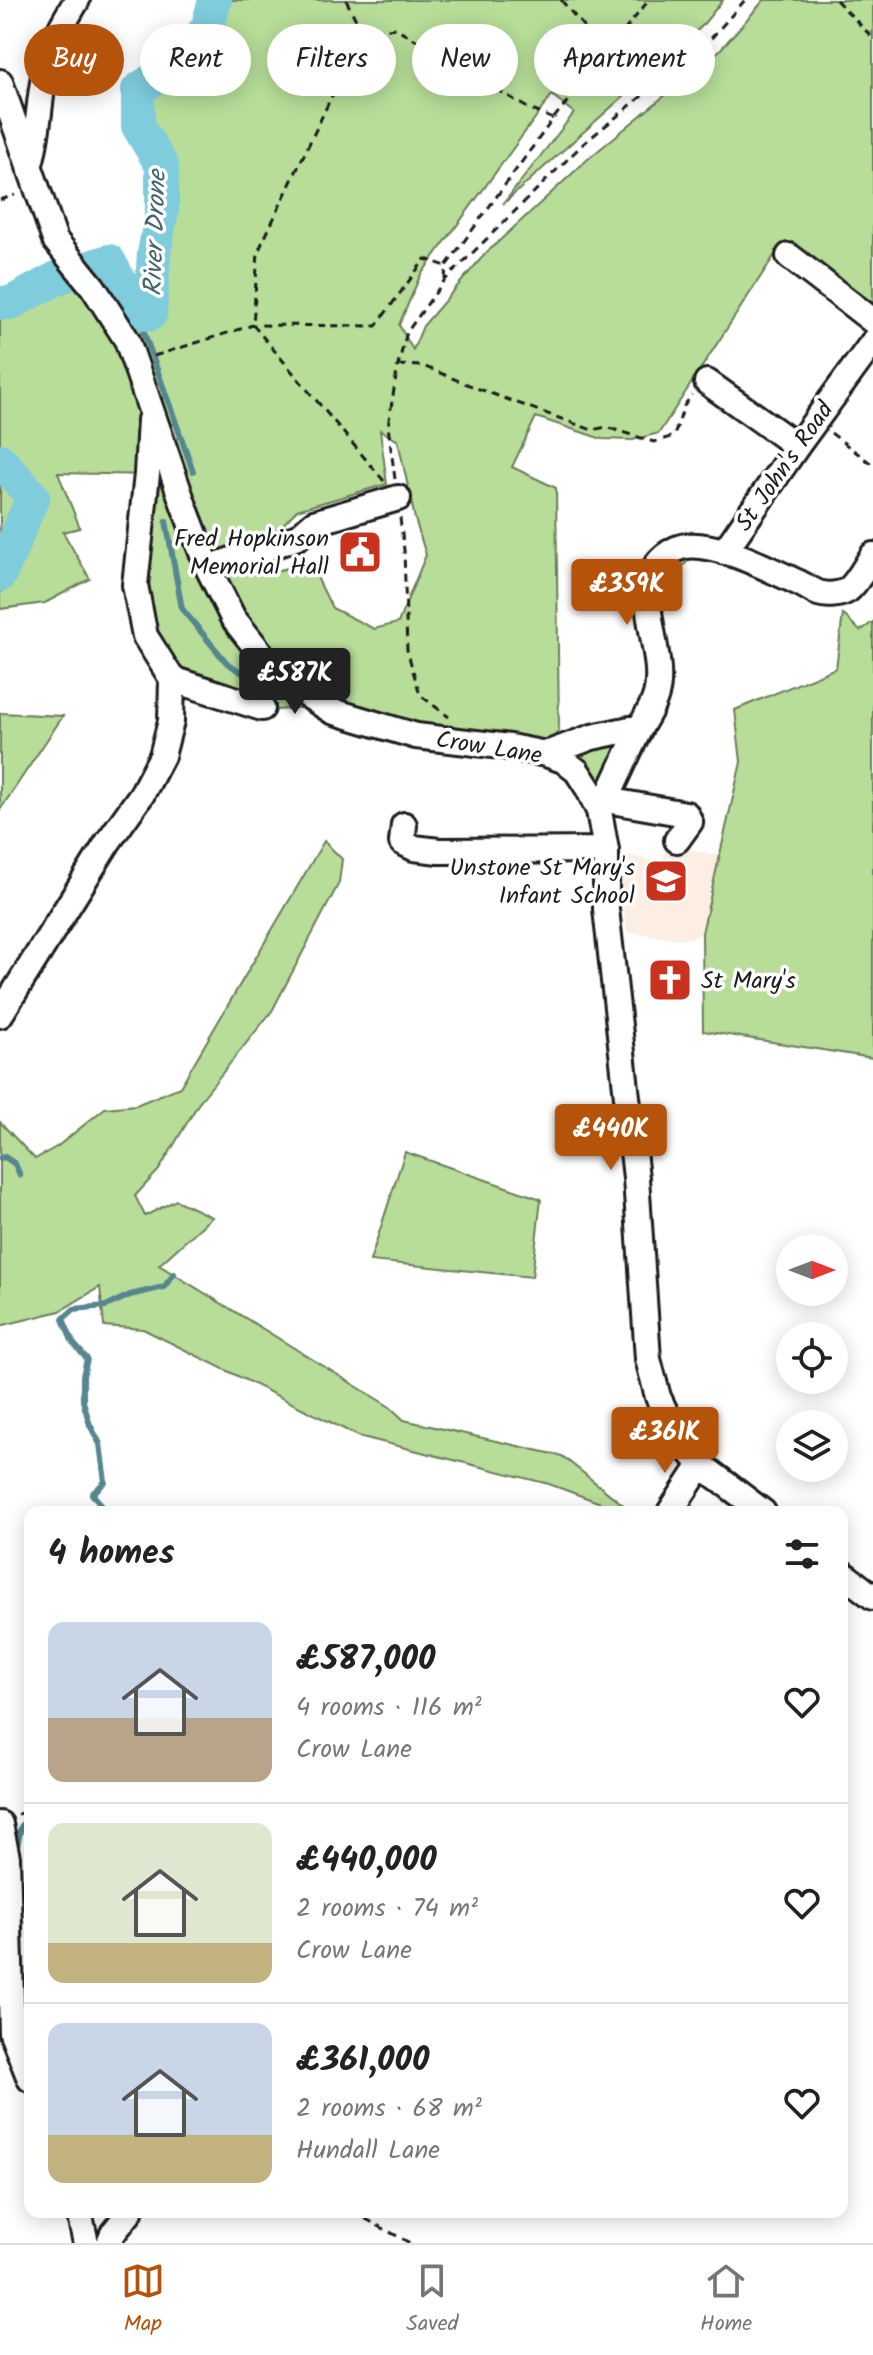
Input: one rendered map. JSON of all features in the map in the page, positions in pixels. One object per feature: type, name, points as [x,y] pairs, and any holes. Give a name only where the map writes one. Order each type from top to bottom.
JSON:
[{"type":"street","points":[[29,167],[35,150],[47,63],[60,27],[77,0]]},
{"type":"street","name":"Crow Lane","points":[[0,82],[55,240],[93,287],[127,340],[208,568],[233,618],[266,660],[296,688],[332,711],[416,736],[510,747],[563,760],[577,771],[603,806],[606,909],[636,1178],[648,1359],[658,1397],[676,1434],[701,1465],[755,1506]]},
{"type":"street","points":[[789,256],[873,321]]},
{"type":"street","name":"St John's Road","points":[[724,552],[873,342]]},
{"type":"street","points":[[707,382],[797,446]]},
{"type":"street","points":[[0,1015],[108,842],[142,794],[162,756],[171,721],[172,679],[145,636],[135,585],[150,410]]},
{"type":"street","points":[[208,568],[298,537],[314,523],[398,498]]},
{"type":"street","name":"St John's Road","points":[[603,806],[656,696],[657,657],[647,590],[651,574],[662,559],[677,548],[694,544],[724,552],[819,593],[836,595],[849,589],[873,555]]},
{"type":"street","points":[[172,679],[262,708]]},
{"type":"street","points":[[546,754],[592,737],[640,727]]},
{"type":"street","points":[[603,806],[686,814],[690,822],[677,840]]},
{"type":"street","points":[[404,825],[402,842],[414,848],[485,852],[606,850]]},
{"type":"street","points":[[674,1506],[701,1465]]},
{"type":"street","points":[[848,1578],[873,1597]]},
{"type":"street","points":[[0,1824],[7,1857],[12,2033],[24,2064]]},
{"type":"street","points":[[80,2218],[86,2243]]},
{"type":"street","points":[[109,2243],[125,2218]]},
{"type":"path","points":[[346,0],[358,24]]},
{"type":"path","points":[[561,0],[581,24]]},
{"type":"path","points":[[630,24],[649,0]]},
{"type":"path","points":[[449,717],[420,695],[407,650],[404,550],[388,426],[407,332],[444,281],[583,144],[706,44],[745,0]]},
{"type":"path","points":[[836,0],[873,38]]},
{"type":"path","points":[[396,28],[526,107],[553,119]]},
{"type":"path","points":[[332,96],[258,252],[253,325],[398,498]]},
{"type":"path","points":[[444,281],[446,266],[572,96]]},
{"type":"path","points":[[178,349],[253,325],[376,326],[425,259],[446,266]]},
{"type":"path","points":[[398,365],[423,366],[592,430],[606,427],[654,442],[674,436],[684,406],[699,385],[707,382]]},
{"type":"path","points":[[815,421],[873,465]]},
{"type":"path","points":[[670,596],[678,574]]},
{"type":"path","points":[[364,2218],[410,2243]]},
{"type":"shaded area","name":"Unstone St Mary's Infant School","points":[[667,844],[719,856],[702,933],[694,937],[680,939],[627,932],[618,899],[618,853],[662,863]]},
{"type":"green space","points":[[218,0],[723,0],[704,24],[534,24],[534,96],[551,96],[420,276],[399,325],[413,350],[423,326],[485,254],[588,159],[664,96],[715,96],[715,54],[764,0],[873,0],[873,305],[803,257],[778,250],[659,433],[633,440],[602,439],[536,417],[512,467],[556,488],[559,731],[547,743],[421,727],[343,702],[279,710],[165,671],[140,587],[152,475],[58,473],[80,528],[63,532],[90,579],[45,603],[0,609],[0,288],[69,278],[136,320],[153,316],[165,212],[166,166],[142,124],[137,100],[142,96],[251,96],[251,24],[213,24]],"holes":[[[380,430],[398,441],[426,555],[398,623],[374,629],[332,608],[310,563],[266,573],[253,538],[278,530],[297,510],[387,484]]]},
{"type":"green space","points":[[553,96],[624,96],[503,204],[574,113]]},
{"type":"green space","points":[[698,553],[674,577],[660,628],[658,574],[677,558]]},
{"type":"green space","points":[[843,614],[860,631],[873,622],[873,1058],[703,1031],[702,933],[741,762],[735,710],[836,668]]},
{"type":"green space","points":[[0,713],[63,716],[0,810]]},
{"type":"green space","points":[[619,739],[621,745],[605,782],[598,783],[575,755]]},
{"type":"green space","points":[[324,841],[342,859],[339,883],[272,1011],[200,1101],[159,1170],[135,1196],[145,1216],[176,1200],[212,1217],[159,1265],[390,1407],[404,1420],[562,1456],[624,1506],[609,1506],[549,1484],[358,1436],[143,1329],[104,1326],[100,1287],[60,1311],[0,1326],[0,1122],[35,1159],[58,1146],[105,1108],[136,1105],[180,1087]]},
{"type":"green space","points":[[405,1152],[541,1199],[532,1277],[370,1261]]},
{"type":"waterway","name":"River Drone","points":[[0,303],[11,303],[57,278],[109,261],[137,313],[150,314],[154,254],[162,210],[162,166],[138,126],[138,90],[190,54],[208,26],[215,0]]},
{"type":"waterway","points":[[137,313],[193,471]]},
{"type":"waterway","name":"River Drone","points":[[0,460],[33,497],[0,575]]},
{"type":"waterway","points":[[166,521],[182,609],[227,663],[280,697]]},
{"type":"waterway","points":[[0,1158],[5,1157],[15,1164],[20,1175]]},
{"type":"waterway","points":[[100,1506],[92,1494],[105,1482],[100,1444],[83,1401],[87,1359],[73,1343],[63,1319],[74,1309],[106,1306],[130,1295],[164,1287],[174,1274]]},
{"type":"waterway","points":[[16,1852],[24,1823]]},
{"type":"place","name":"Fred Hopkinson Memorial Hall","points":[[360,552]]},
{"type":"place","name":"Unstone St Mary's Infant School","points":[[666,881]]},
{"type":"place","name":"St Mary's","points":[[670,980]]}]
